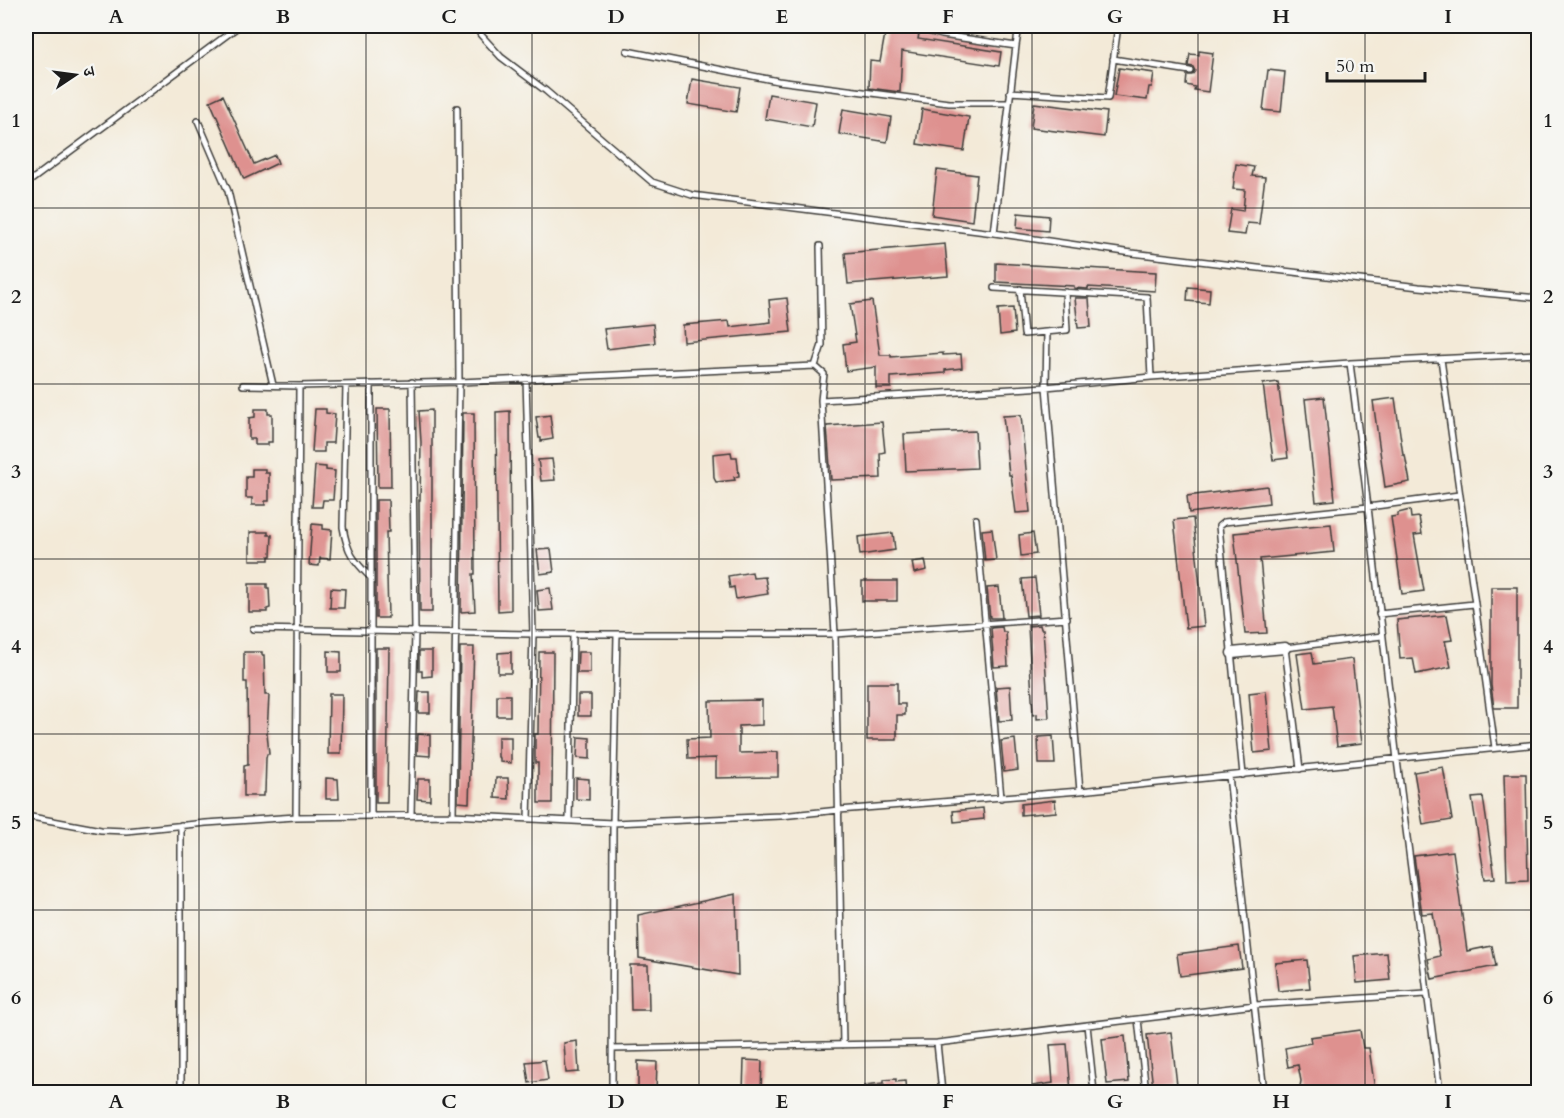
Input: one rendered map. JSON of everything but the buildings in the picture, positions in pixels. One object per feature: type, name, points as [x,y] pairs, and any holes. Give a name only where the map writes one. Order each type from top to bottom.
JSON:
[{"type":"street","points":[[1232,653],[1285,648]]},
{"type":"lane","points":[[26,184],[239,26]]},
{"type":"lane","points":[[482,26],[480,34],[501,57],[546,91],[652,182],[692,195],[1419,287],[1539,298]]},
{"type":"lane","points":[[908,26],[942,35],[1016,46]]},
{"type":"lane","points":[[994,233],[1019,26]]},
{"type":"lane","points":[[1010,92],[1108,98],[1118,26]]},
{"type":"lane","points":[[627,51],[778,81],[949,104],[1009,103]]},
{"type":"lane","points":[[1113,59],[1190,71]]},
{"type":"lane","points":[[453,815],[459,382],[457,108]]},
{"type":"lane","points":[[198,121],[228,191],[273,386]]},
{"type":"lane","points":[[815,366],[822,345],[820,246]]},
{"type":"lane","points":[[994,288],[1147,297],[1150,377]]},
{"type":"lane","points":[[1020,290],[1024,334],[1067,330],[1065,292]]},
{"type":"lane","points":[[1047,332],[1046,387],[1080,791]]},
{"type":"lane","points":[[821,400],[1046,387],[1350,363],[1539,354]]},
{"type":"lane","points":[[1441,359],[1495,748]]},
{"type":"lane","points":[[1350,363],[1396,759],[1440,1092]]},
{"type":"lane","points":[[243,385],[459,382],[815,366],[824,374],[821,400],[835,634],[843,1046]]},
{"type":"lane","points":[[526,378],[533,634],[528,819]]},
{"type":"lane","points":[[411,815],[415,631],[412,382]]},
{"type":"lane","points":[[371,384],[371,816]]},
{"type":"lane","points":[[346,385],[343,527],[347,548],[356,563],[371,578]]},
{"type":"lane","points":[[296,817],[299,386]]},
{"type":"lane","points":[[1242,775],[1219,526],[1224,522],[1459,495]]},
{"type":"lane","points":[[976,519],[1001,798]]},
{"type":"lane","points":[[1379,614],[1474,604]]},
{"type":"lane","points":[[253,629],[533,634],[835,634],[1067,618]]},
{"type":"lane","points":[[569,820],[573,634]]},
{"type":"lane","points":[[612,1092],[613,823],[617,634]]},
{"type":"lane","points":[[1300,769],[1285,648],[1382,636]]},
{"type":"lane","points":[[26,816],[101,830],[126,831],[296,817],[453,815],[613,823],[781,816],[1080,791],[1539,744]]},
{"type":"lane","points":[[1229,776],[1264,1092]]},
{"type":"lane","points":[[181,1092],[182,825]]},
{"type":"lane","points":[[612,1049],[937,1043],[1255,1005],[1426,994]]},
{"type":"lane","points":[[1138,1019],[1146,1092]]},
{"type":"lane","points":[[1087,1025],[1094,1092]]},
{"type":"lane","points":[[937,1043],[942,1092]]}]
